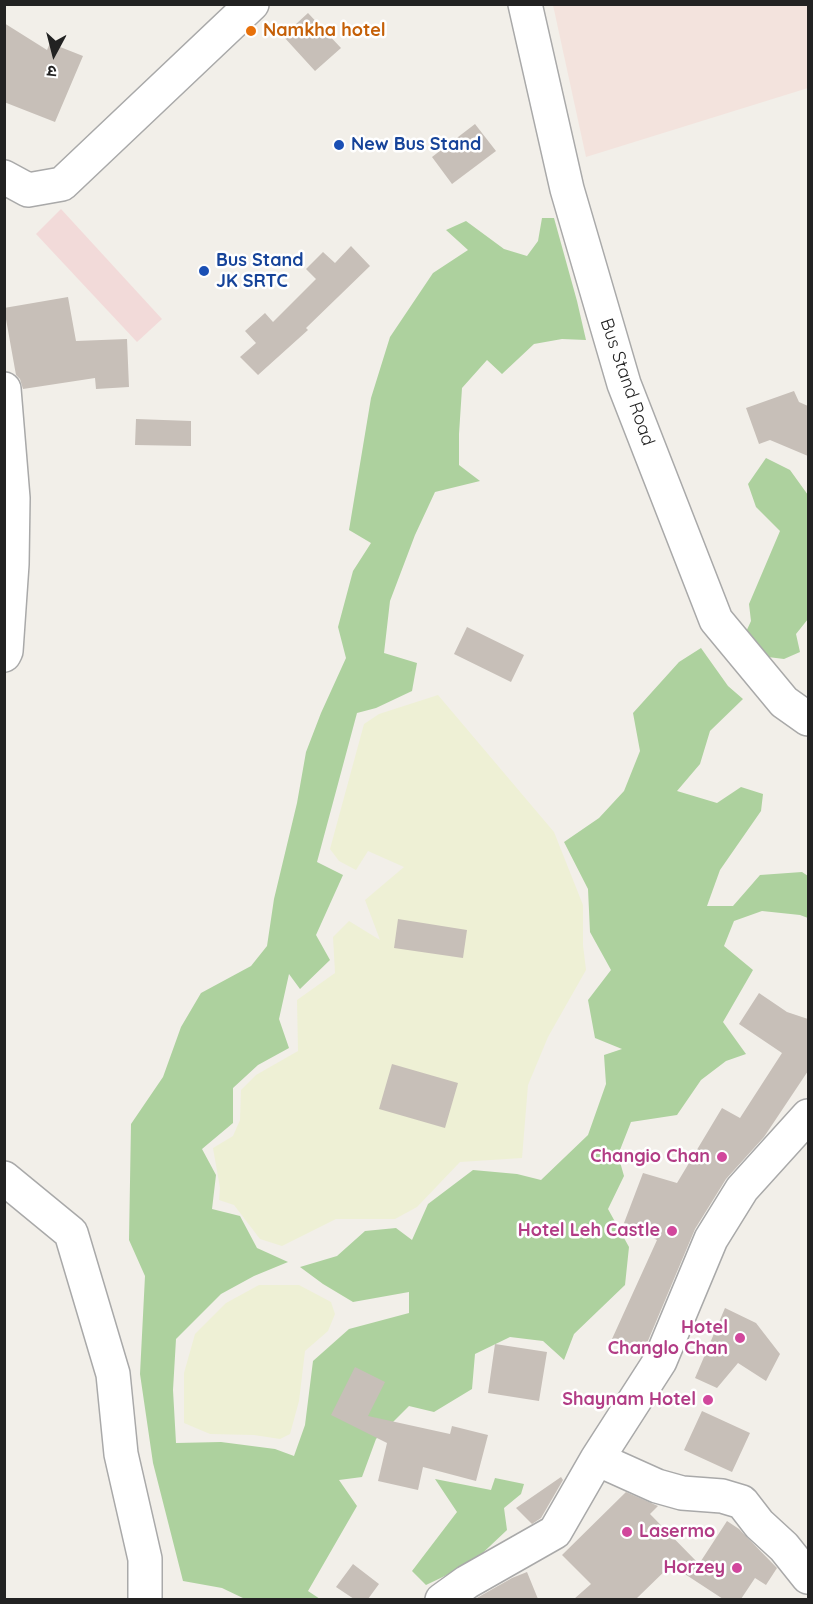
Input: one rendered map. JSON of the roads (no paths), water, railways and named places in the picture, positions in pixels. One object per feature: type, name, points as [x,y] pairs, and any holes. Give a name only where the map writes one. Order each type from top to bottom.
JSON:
[{"type":"street","points":[[4,177],[28,190],[62,184],[252,4]]},
{"type":"street","name":"Bus Stand Road","points":[[525,4],[567,189],[624,384],[716,620],[784,702],[808,719]]},
{"type":"street","points":[[4,389],[13,498],[12,564],[4,655]]},
{"type":"street","points":[[442,1599],[467,1582],[555,1532],[597,1459],[660,1360],[711,1239],[742,1189],[808,1116]]},
{"type":"street","points":[[4,1178],[70,1233],[113,1374],[121,1454],[145,1559],[146,1599]]},
{"type":"street","points":[[597,1459],[657,1486],[682,1493],[722,1497],[742,1502],[759,1524],[784,1547],[808,1577]]},
{"type":"place","name":"Namkha hotel","points":[[251,31]]},
{"type":"place","name":"New Bus Stand","points":[[339,145]]},
{"type":"place","name":"Bus Stand JK SRTC","points":[[204,271]]},
{"type":"place","name":"Changio Chan","points":[[722,1157]]},
{"type":"place","name":"Hotel Leh Castle","points":[[672,1231]]},
{"type":"place","name":"Hotel Changlo Chan","points":[[740,1338]]},
{"type":"place","name":"Shaynam Hotel","points":[[708,1400]]},
{"type":"place","name":"Lasermo","points":[[627,1532]]},
{"type":"place","name":"Horzey","points":[[737,1568]]}]
